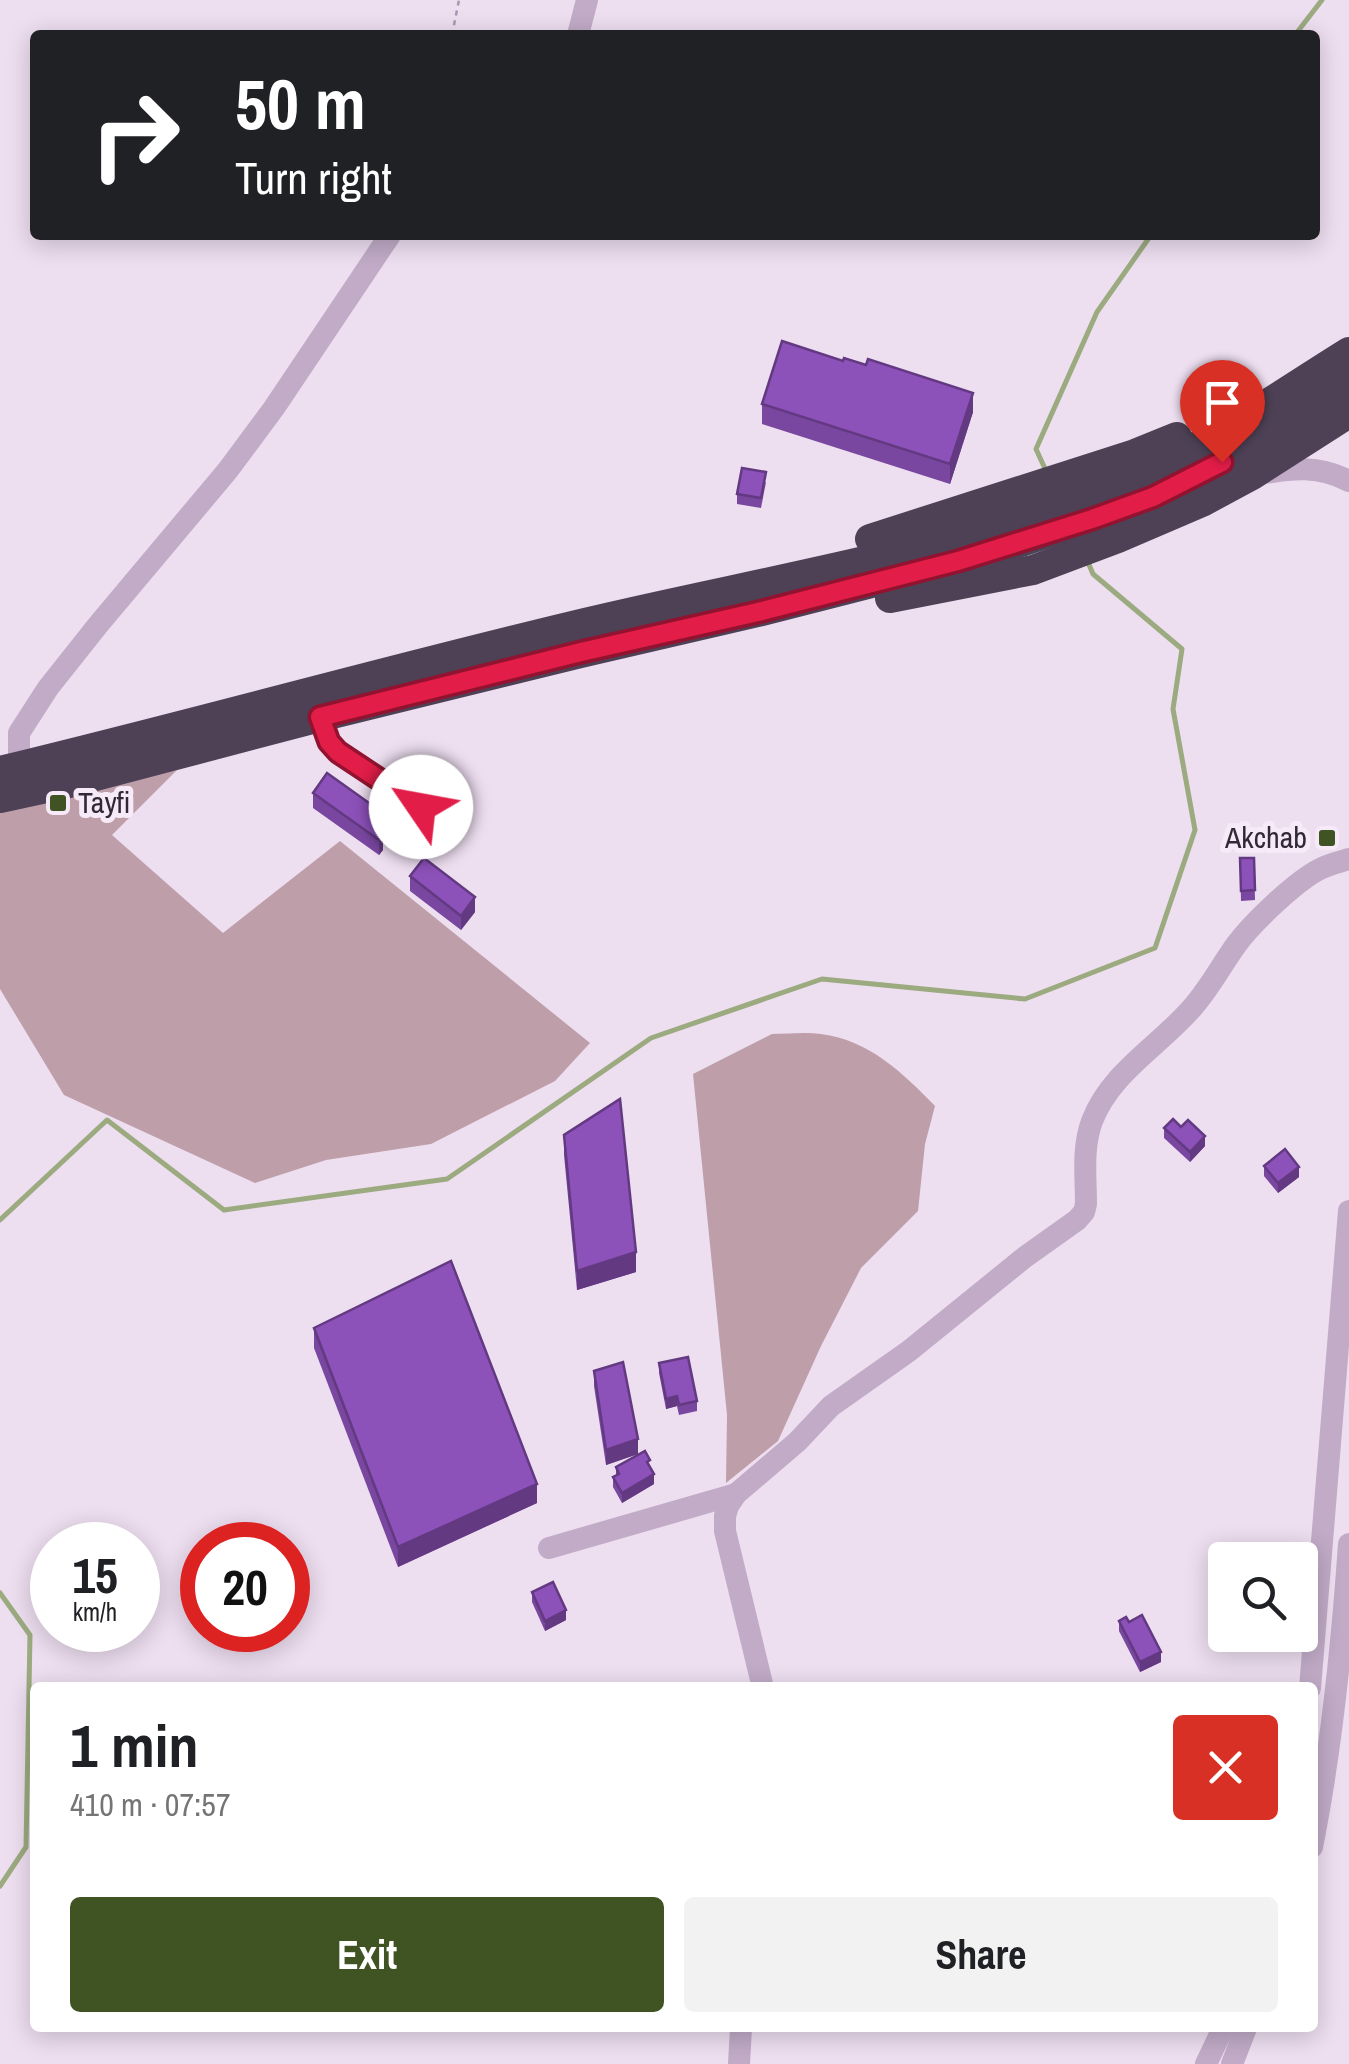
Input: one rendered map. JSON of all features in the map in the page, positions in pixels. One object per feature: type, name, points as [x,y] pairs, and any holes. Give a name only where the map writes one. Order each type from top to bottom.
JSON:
[{"type":"highway","points":[[0,798],[958,561],[1084,470],[1184,434],[1279,378],[1349,329]]},
{"type":"highway","points":[[10,769],[390,670],[896,552],[1087,498],[1164,464],[1349,352]]},
{"type":"highway","points":[[1010,520],[1153,497],[1200,475],[1349,383]]},
{"type":"highway","points":[[758,612],[820,611],[1033,570],[1202,502],[1349,413]]},
{"type":"street","points":[[579,30],[587,0]]},
{"type":"street","points":[[10,769],[20,733],[48,688],[228,470],[387,240]]},
{"type":"street","points":[[1252,475],[1313,468],[1349,481]]},
{"type":"street","points":[[320,717],[329,742],[338,752],[421,807]]},
{"type":"street","points":[[763,1682],[725,1531],[725,1516],[736,1494],[797,1442],[831,1406],[909,1351],[1077,1220],[1086,1204],[1086,1140],[1105,1096],[1144,1052],[1194,1006],[1239,940],[1270,908],[1319,869],[1349,858]]},
{"type":"street","points":[[1310,1682],[1349,1211]]},
{"type":"street","points":[[549,1548],[736,1494]]},
{"type":"street","points":[[1318,1818],[1346,1619],[1349,1544]]},
{"type":"street","points":[[739,2064],[741,2032]]},
{"type":"street","points":[[1206,2064],[1221,2032]]},
{"type":"street","points":[[1232,2064],[1244,2032]]},
{"type":"path","points":[[453,30],[460,0]]},
{"type":"shaded area","points":[[177,770],[112,835],[223,933],[340,841],[590,1043],[555,1081],[431,1144],[326,1160],[255,1183],[64,1095],[0,989],[0,812]]},
{"type":"shaded area","points":[[772,1034],[821,1034],[855,1043],[898,1070],[935,1106],[925,1144],[918,1211],[861,1268],[778,1441],[726,1483],[727,1415],[693,1074]]},
{"type":"building","points":[[782,341],[843,361],[844,358],[866,365],[868,359],[973,393],[950,464],[762,404]]},
{"type":"building","points":[[742,468],[766,472],[761,498],[737,494]]},
{"type":"building","points":[[327,773],[386,815],[376,830],[383,835],[379,840],[313,793]]},
{"type":"building","points":[[424,858],[475,897],[461,916],[410,876]]},
{"type":"building","points":[[1240,858],[1254,858],[1255,890],[1241,891]]},
{"type":"building","points":[[620,1099],[636,1252],[577,1271],[564,1135]]},
{"type":"building","points":[[1173,1119],[1181,1127],[1188,1120],[1205,1136],[1190,1152],[1164,1128]]},
{"type":"building","points":[[1285,1149],[1299,1167],[1278,1183],[1264,1166]]},
{"type":"building","points":[[451,1261],[537,1484],[398,1547],[314,1328]]},
{"type":"building","points":[[688,1357],[697,1401],[679,1405],[677,1396],[666,1399],[659,1363]]},
{"type":"building","points":[[623,1362],[638,1439],[606,1450],[594,1371]]},
{"type":"building","points":[[645,1451],[654,1474],[622,1493],[613,1477],[619,1474],[616,1467]]},
{"type":"building","points":[[553,1582],[566,1610],[545,1621],[532,1592]]},
{"type":"building","points":[[1142,1615],[1161,1652],[1140,1662],[1119,1621],[1126,1617],[1129,1622]]},
{"type":"waterway","points":[[1299,30],[1322,0]]},
{"type":"waterway","points":[[1047,473],[1036,449],[1097,312],[1147,240]]},
{"type":"waterway","points":[[0,1220],[107,1120],[224,1210],[447,1179],[651,1038],[822,979],[1025,999],[1155,948],[1195,830],[1173,709],[1182,649],[1093,574],[1087,560]]},
{"type":"waterway","points":[[0,1593],[30,1635],[26,1847],[0,1886]]},
{"type":"place","name":"Tayfi","points":[[58,803]]},
{"type":"place","name":"Akchab","points":[[1327,838]]},
{"type":"route","points":[[421,807],[338,752],[329,742],[320,717],[958,561],[1153,497],[1222,462]]}]
